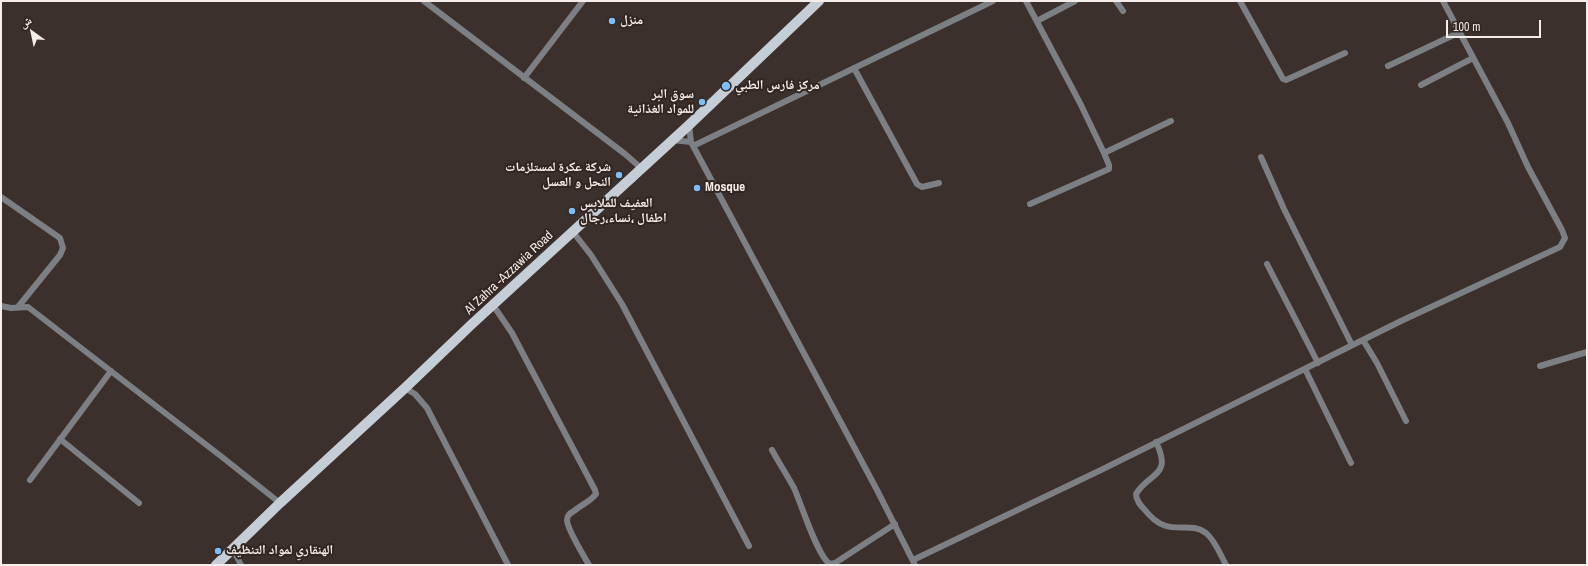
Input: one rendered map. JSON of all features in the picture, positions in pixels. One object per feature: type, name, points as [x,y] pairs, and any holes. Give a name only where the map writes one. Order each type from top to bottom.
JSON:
[{"type":"main road","name":"Al Zahra -Azzawia Road","points":[[216,565],[280,503],[672,140],[819,1]]},
{"type":"street","points":[[524,78],[583,1]]},
{"type":"street","points":[[672,140],[692,144],[993,1]]},
{"type":"street","points":[[1026,1],[1080,103],[1110,165],[1109,170],[1030,204]]},
{"type":"street","points":[[1036,21],[1075,1]]},
{"type":"street","points":[[1116,1],[1123,11]]},
{"type":"street","points":[[1240,1],[1283,79],[1286,80],[1345,53]]},
{"type":"street","points":[[688,125],[692,144],[914,562],[1352,345],[1560,247],[1565,238],[1562,230],[1528,167],[1508,123],[1443,1]]},
{"type":"street","points":[[426,2],[625,154],[641,168]]},
{"type":"street","points":[[1388,66],[1460,32]]},
{"type":"street","points":[[1421,85],[1474,58]]},
{"type":"street","points":[[854,68],[917,184],[922,187],[939,183]]},
{"type":"street","points":[[1104,153],[1171,121]]},
{"type":"street","points":[[1261,157],[1287,216],[1352,345]]},
{"type":"street","points":[[1,198],[60,238],[63,248],[60,255],[18,307]]},
{"type":"street","points":[[573,232],[591,255],[622,304],[749,546]]},
{"type":"street","points":[[1267,264],[1318,362]]},
{"type":"street","points":[[1,306],[28,307],[280,503]]},
{"type":"street","points":[[493,306],[512,333],[596,490],[594,498],[568,515],[567,520],[569,527],[589,565]]},
{"type":"street","points":[[1363,340],[1377,363],[1406,421]]},
{"type":"street","points":[[1540,366],[1587,352]]},
{"type":"street","points":[[1305,369],[1351,463]]},
{"type":"street","points":[[30,480],[110,371]]},
{"type":"street","points":[[405,388],[420,400],[426,408],[508,565]]},
{"type":"street","points":[[60,439],[139,503]]},
{"type":"street","points":[[1156,442],[1161,451],[1162,467],[1155,476],[1138,490],[1136,494],[1137,500],[1152,519],[1159,524],[1174,528],[1193,528],[1207,534],[1226,565]]},
{"type":"street","points":[[772,450],[794,489],[820,550],[827,562],[830,564],[835,563],[895,524]]},
{"type":"street","points":[[232,549],[241,565]]},
{"type":"place","name":"منزل","points":[[612,21]]},
{"type":"place","name":"مركز فارس الطبي","points":[[726,86]]},
{"type":"place","name":"سوق البر للمواد الغذائية","points":[[702,102]]},
{"type":"place","name":"شركة عكرة لمستلزمات النحل و العسل","points":[[619,175]]},
{"type":"place","name":"Mosque","points":[[697,188]]},
{"type":"place","name":"العفيف للملابس اطفال ،نساء،رجال","points":[[572,211]]},
{"type":"place","name":"الهنقاري لمواد التنظيف","points":[[218,551]]}]
